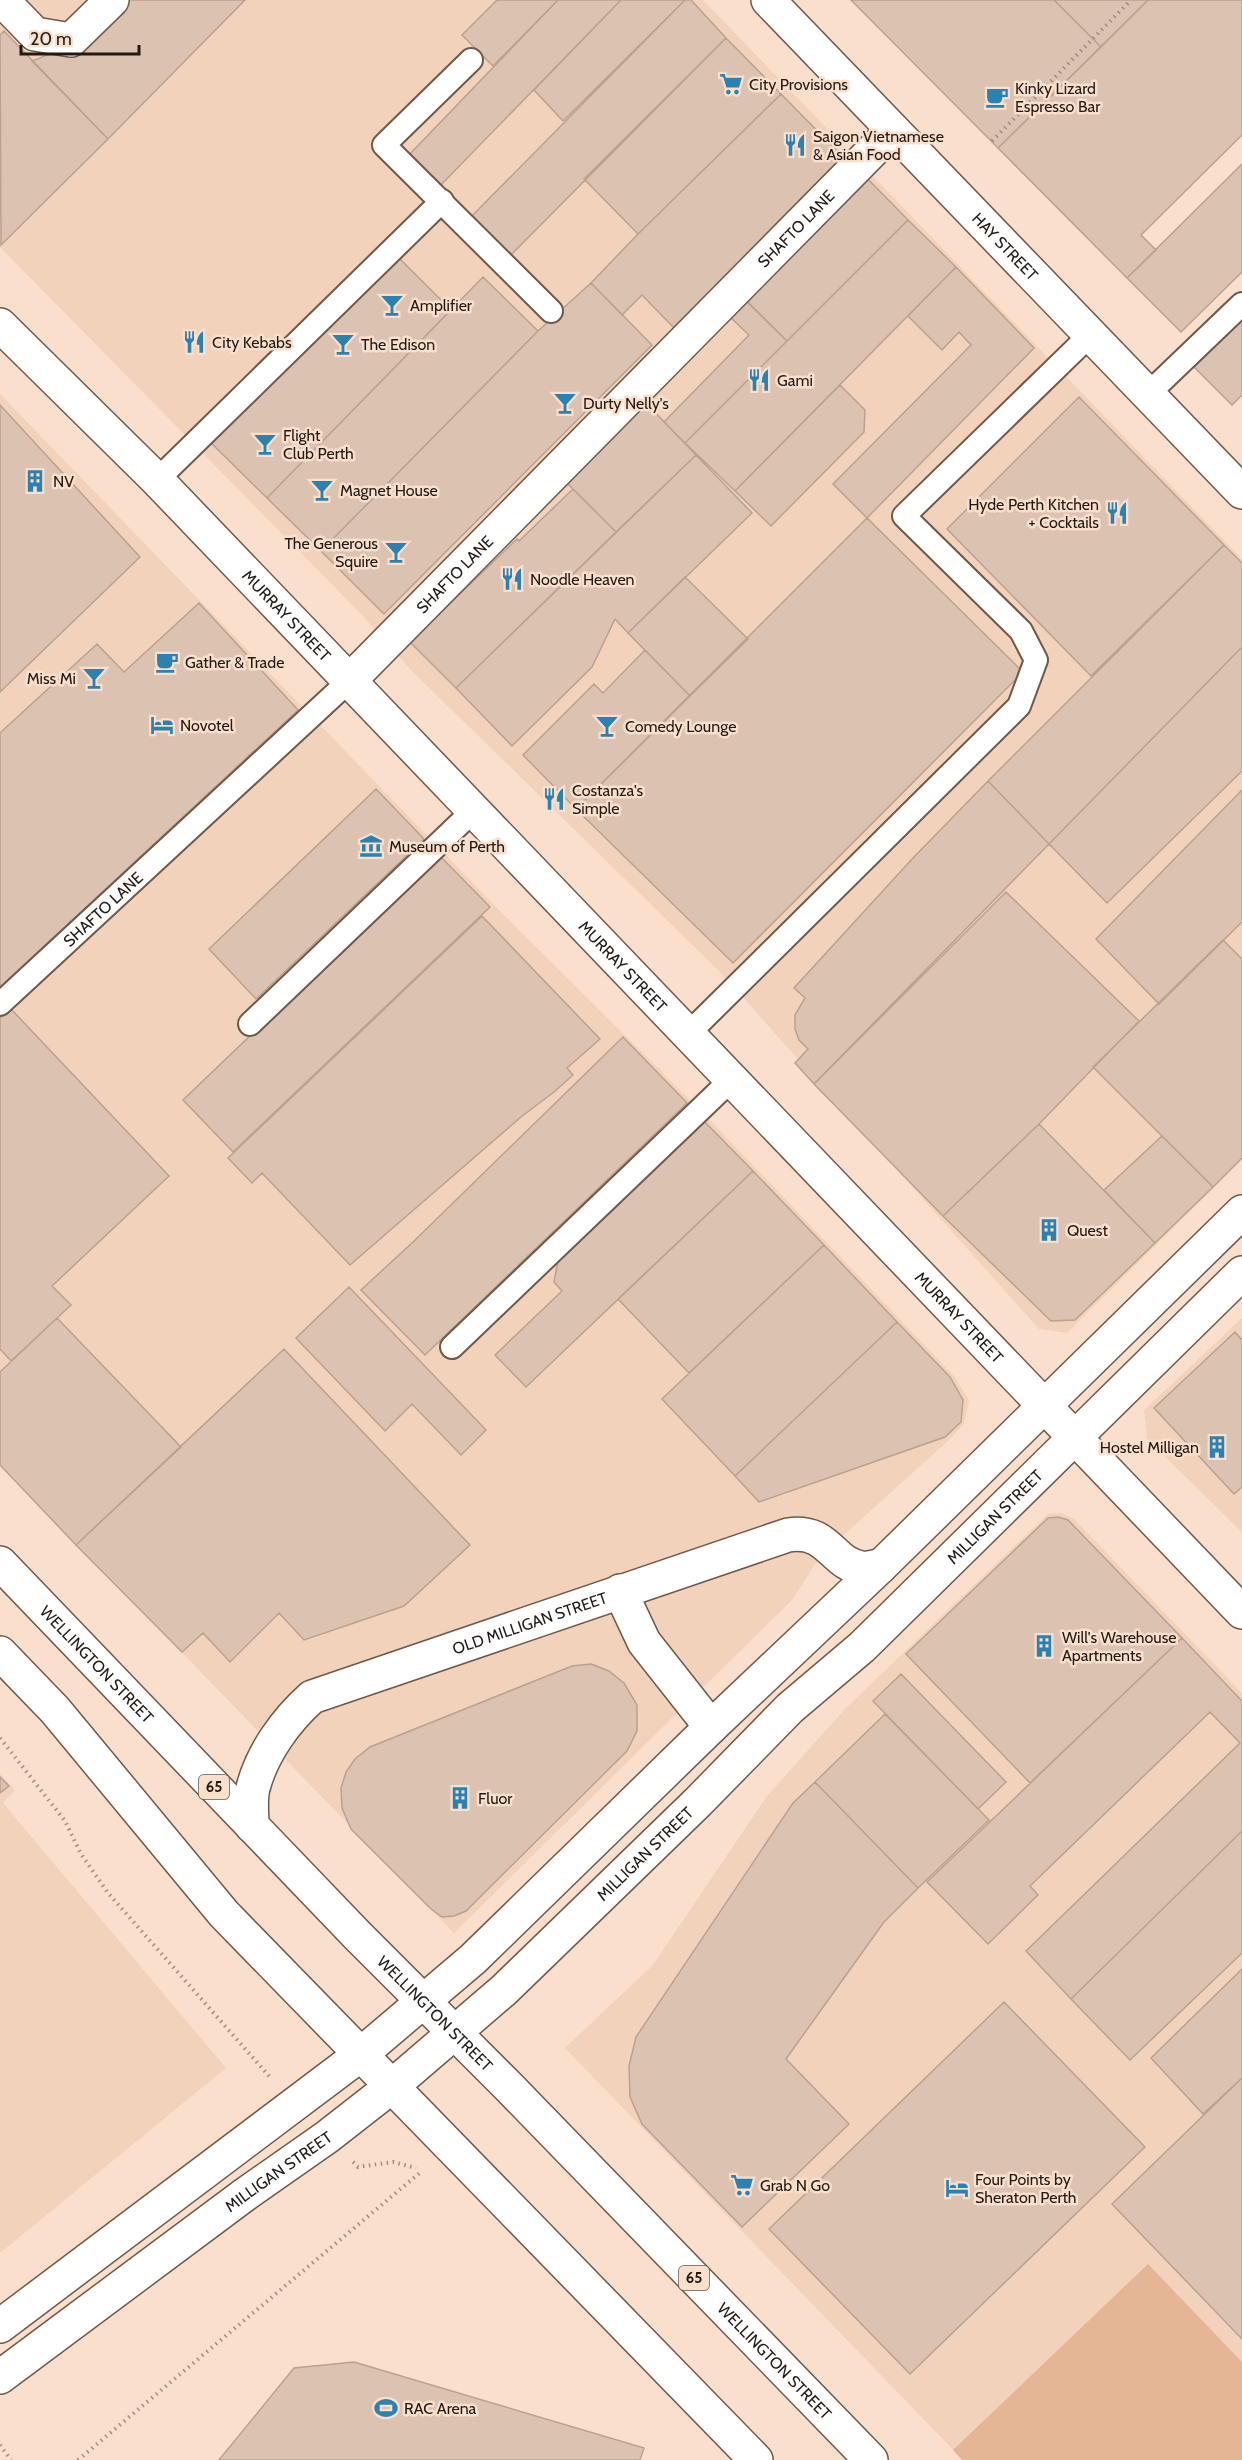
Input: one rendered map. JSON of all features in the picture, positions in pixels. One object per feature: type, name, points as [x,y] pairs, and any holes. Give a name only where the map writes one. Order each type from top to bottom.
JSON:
[{"type":"main road","points":[[2,0],[35,34],[71,40],[112,0]]},
{"type":"main road","name":"HAY STREET","points":[[768,0],[1242,492]]},
{"type":"main road","name":"SHAFTO LANE","points":[[349,681],[893,130]]},
{"type":"main road","name":"MURRAY STREET","points":[[0,325],[157,480],[1242,1612]]},
{"type":"main road","points":[[0,2326],[360,2055],[473,1959],[711,1727],[881,1566],[1242,1212]]},
{"type":"main road","name":"MILLIGAN STREET","points":[[0,2377],[247,2193],[327,2137],[391,2087],[504,1990],[690,1810],[790,1708],[862,1647],[1242,1273]]},
{"type":"main road","name":"OLD MILLIGAN STREET","points":[[252,1826],[253,1790],[260,1770],[276,1739],[296,1711],[312,1697],[788,1535],[802,1533],[819,1538],[847,1562],[862,1568],[881,1566]]},
{"type":"main road","name":"WELLINGTON STREET","points":[[0,1563],[252,1826],[871,2460]]},
{"type":"main road","points":[[620,1591],[644,1642],[711,1727]]},
{"type":"main road","points":[[0,1653],[55,1710],[224,1914],[756,2460]]},
{"type":"lane","points":[[471,60],[384,145],[551,311]]},
{"type":"lane","points":[[157,480],[442,201]]},
{"type":"lane","points":[[1148,394],[1242,304]]},
{"type":"lane","points":[[687,1035],[1019,706],[1036,660],[1021,631],[904,516],[1090,334]]},
{"type":"lane","name":"SHAFTO LANE","points":[[0,1004],[349,681]]},
{"type":"lane","points":[[250,1024],[473,811]]},
{"type":"lane","points":[[452,1347],[731,1080]]},
{"type":"path","points":[[992,141],[1131,0]]},
{"type":"path","points":[[0,1738],[65,1821]]},
{"type":"path","points":[[78,2460],[422,2170]]},
{"type":"path","points":[[0,2445],[12,2460]]},
{"type":"shaded area","points":[[0,0],[703,0],[1242,559],[1242,1160],[1067,1333],[1039,1329],[722,974],[412,671],[361,614],[0,247]]},
{"type":"shaded area","points":[[0,394],[499,910],[709,1119],[954,1376],[969,1400],[964,1424],[949,1440],[836,1542],[815,1564],[793,1599],[454,1933],[0,1465]]},
{"type":"shaded area","name":"Hostel Milligan","points":[[1242,1318],[1242,1532],[1147,1439],[1144,1410]]},
{"type":"shaded area","points":[[1060,1513],[1074,1519],[1242,1693],[1242,2460],[963,2460],[565,2048],[653,1965],[767,1796],[845,1709],[1048,1514]]},
{"type":"shaded area","points":[[0,1774],[15,1790],[3,1803],[226,2068],[0,2253]]},
{"type":"shaded area","points":[[1148,2264],[1242,2362],[1242,2460],[962,2460],[953,2450]]},
{"type":"building","points":[[121,0],[245,0],[108,139],[32,61],[75,44]]},
{"type":"building","points":[[497,0],[558,0],[493,66],[462,35]]},
{"type":"building","points":[[558,0],[621,0],[438,188],[408,156]]},
{"type":"building","points":[[621,0],[685,0],[563,121],[534,90]]},
{"type":"building","points":[[685,0],[691,0],[726,38],[506,260],[468,220]]},
{"type":"building","points":[[851,0],[1054,0],[1101,47],[998,148]]},
{"type":"building","points":[[1054,0],[1148,0],[1101,47]]},
{"type":"building","points":[[1148,0],[1242,0],[1242,135],[1141,235],[1156,250],[1127,278],[998,148]]},
{"type":"building","points":[[4,31],[108,139],[1,245],[0,35]]},
{"type":"building","points":[[726,38],[781,94],[638,234],[584,179]]},
{"type":"building","points":[[781,94],[844,158],[674,328],[642,295],[622,315],[591,283]]},
{"type":"building","points":[[1242,164],[1242,272],[1181,332],[1127,278]]},
{"type":"building","points":[[861,172],[908,220],[787,341],[742,296]]},
{"type":"building","points":[[908,220],[956,267],[735,491],[685,443]]},
{"type":"building","points":[[396,255],[451,310],[267,498],[208,440]]},
{"type":"building","points":[[956,267],[1034,348],[867,518],[833,484],[971,345],[959,332],[942,350],[908,316]]},
{"type":"building","points":[[483,277],[538,331],[321,551],[267,498]]},
{"type":"building","points":[[591,283],[652,345],[384,614],[321,551],[538,331]]},
{"type":"building","points":[[746,301],[787,341],[685,443],[664,422],[749,335],[730,317]]},
{"type":"building","points":[[1224,304],[1242,322],[1242,395],[1232,405],[1177,350]]},
{"type":"building","points":[[840,385],[865,410],[864,432],[771,526],[735,491]]},
{"type":"building","points":[[1079,397],[1224,545],[1091,676],[947,529]]},
{"type":"building","points":[[645,402],[696,455],[616,532],[564,480]]},
{"type":"building","name":"NV","points":[[0,405],[140,557],[0,692]]},
{"type":"building","points":[[696,455],[752,513],[628,633],[615,619],[592,667],[512,746],[456,688]]},
{"type":"building","points":[[573,489],[616,532],[456,688],[410,642],[517,539],[519,541]]},
{"type":"building","points":[[867,518],[1023,672],[733,963],[576,809]]},
{"type":"building","points":[[1224,545],[1242,563],[1242,647],[1049,844],[988,781]]},
{"type":"building","points":[[685,577],[748,639],[690,696],[628,633]]},
{"type":"building","points":[[199,603],[298,710],[0,987],[0,733],[97,644],[124,672]]},
{"type":"building","points":[[1242,647],[1242,771],[1107,903],[1049,844]]},
{"type":"building","name":"Comedy Lounge","points":[[645,650],[690,696],[576,809],[523,755],[594,684],[603,693]]},
{"type":"building","points":[[988,781],[1049,844],[814,1084],[795,1063],[808,1049],[799,1040],[795,1029],[795,1015],[805,998],[794,988],[913,858]]},
{"type":"building","points":[[376,789],[424,839],[256,999],[209,949]]},
{"type":"building","points":[[1242,790],[1242,922],[1159,1004],[1096,939]]},
{"type":"building","points":[[439,855],[490,907],[233,1152],[183,1100]]},
{"type":"building","points":[[1006,892],[1139,1021],[1039,1124],[943,1216],[814,1084]]},
{"type":"building","points":[[482,916],[600,1039],[567,1068],[573,1075],[350,1265],[262,1173],[252,1183],[228,1158]]},
{"type":"building","points":[[1223,940],[1242,959],[1242,1158],[1213,1187],[1093,1067]]},
{"type":"building","points":[[10,1008],[169,1176],[52,1286],[71,1305],[11,1361],[0,1349],[0,1018]]},
{"type":"building","points":[[623,1037],[687,1103],[425,1355],[361,1290]]},
{"type":"building","points":[[700,1117],[753,1171],[526,1387],[495,1355],[562,1291],[554,1282],[560,1250]]},
{"type":"building","name":"Quest","points":[[1039,1124],[1155,1243],[1075,1320],[1051,1321],[943,1216]]},
{"type":"building","points":[[1162,1136],[1213,1187],[1155,1243],[1104,1190]]},
{"type":"building","points":[[753,1171],[824,1245],[689,1373],[618,1299]]},
{"type":"building","points":[[824,1245],[897,1322],[735,1476],[662,1399]]},
{"type":"building","points":[[349,1287],[486,1430],[461,1455],[412,1404],[385,1431],[296,1338]]},
{"type":"building","points":[[57,1318],[181,1447],[76,1545],[0,1465],[0,1372]]},
{"type":"building","points":[[897,1322],[950,1377],[963,1400],[961,1422],[945,1437],[759,1502],[735,1476]]},
{"type":"building","name":"Hostel Milligan","points":[[1235,1332],[1242,1340],[1242,1487],[1234,1494],[1154,1408]]},
{"type":"building","points":[[284,1349],[470,1545],[404,1606],[304,1640],[279,1613],[230,1662],[203,1633],[182,1652],[76,1545]]},
{"type":"building","name":"Will's Warehouse Apartments","points":[[1058,1517],[1068,1520],[1182,1638],[1030,1783],[906,1654],[1048,1518]]},
{"type":"building","points":[[1182,1638],[1242,1701],[1242,1831],[1071,1999],[1026,1951],[1240,1743],[1210,1712],[1030,1886],[1038,1895],[988,1944],[927,1882]]},
{"type":"building","name":"Fluor","points":[[591,1664],[609,1671],[624,1683],[637,1705],[637,1731],[627,1751],[466,1911],[454,1916],[442,1917],[431,1909],[351,1829],[342,1808],[341,1788],[346,1772],[355,1759],[370,1747],[572,1666]]},
{"type":"building","points":[[901,1674],[1006,1782],[978,1809],[873,1701]]},
{"type":"building","points":[[885,1714],[989,1820],[918,1888],[815,1782]]},
{"type":"building","points":[[0,1777],[9,1786],[0,1793]]},
{"type":"building","points":[[815,1782],[918,1888],[884,1922],[786,2059],[849,2124],[742,2227],[642,2124],[630,2097],[629,2066],[636,2037],[793,1803]]},
{"type":"building","points":[[1242,1831],[1242,1953],[1130,2060],[1071,1999]]},
{"type":"building","points":[[1242,1969],[1242,2078],[1203,2114],[1151,2058]]},
{"type":"building","name":"Four Points by Sheraton Perth","points":[[1004,2002],[1145,2147],[910,2374],[769,2229]]},
{"type":"building","points":[[1242,2078],[1242,2339],[1112,2204]]},
{"type":"building","name":"RAC Arena","points":[[354,2362],[644,2448],[640,2460],[219,2460],[294,2368]]},
{"type":"place","name":"City Provisions","points":[[731,84]]},
{"type":"place","name":"Kinky Lizard Espresso Bar","points":[[997,97]]},
{"type":"place","name":"Saigon Vietnamese & Asian Food","points":[[795,145]]},
{"type":"place","name":"Amplifier","points":[[392,305]]},
{"type":"place","name":"City Kebabs","points":[[194,342]]},
{"type":"place","name":"The Edison","points":[[343,344]]},
{"type":"place","name":"Gami","points":[[759,380]]},
{"type":"place","name":"Durty Nelly's","points":[[565,403]]},
{"type":"place","name":"Flight Club Perth","points":[[265,444]]},
{"type":"place","name":"NV","points":[[35,481]]},
{"type":"place","name":"Magnet House","points":[[322,490]]},
{"type":"place","name":"Hyde Perth Kitchen + Cocktails","points":[[1117,513]]},
{"type":"place","name":"The Generous Squire","points":[[396,552]]},
{"type":"place","name":"Noodle Heaven","points":[[512,579]]},
{"type":"place","name":"Gather & Trade","points":[[167,662]]},
{"type":"place","name":"Miss Mi","points":[[94,678]]},
{"type":"place","name":"Novotel","points":[[162,725]]},
{"type":"place","name":"Comedy Lounge","points":[[607,726]]},
{"type":"place","name":"Costanza's Simple","points":[[554,799]]},
{"type":"place","name":"Museum of Perth","points":[[371,846]]},
{"type":"place","name":"Quest","points":[[1049,1230]]},
{"type":"place","name":"Hostel Milligan","points":[[1217,1447]]},
{"type":"place","name":"Will's Warehouse Apartments","points":[[1044,1646]]},
{"type":"place","name":"Fluor","points":[[460,1798]]},
{"type":"place","name":"Grab N Go","points":[[742,2185]]},
{"type":"place","name":"Four Points by Sheraton Perth","points":[[957,2188]]},
{"type":"place","name":"RAC Arena","points":[[386,2408]]}]
